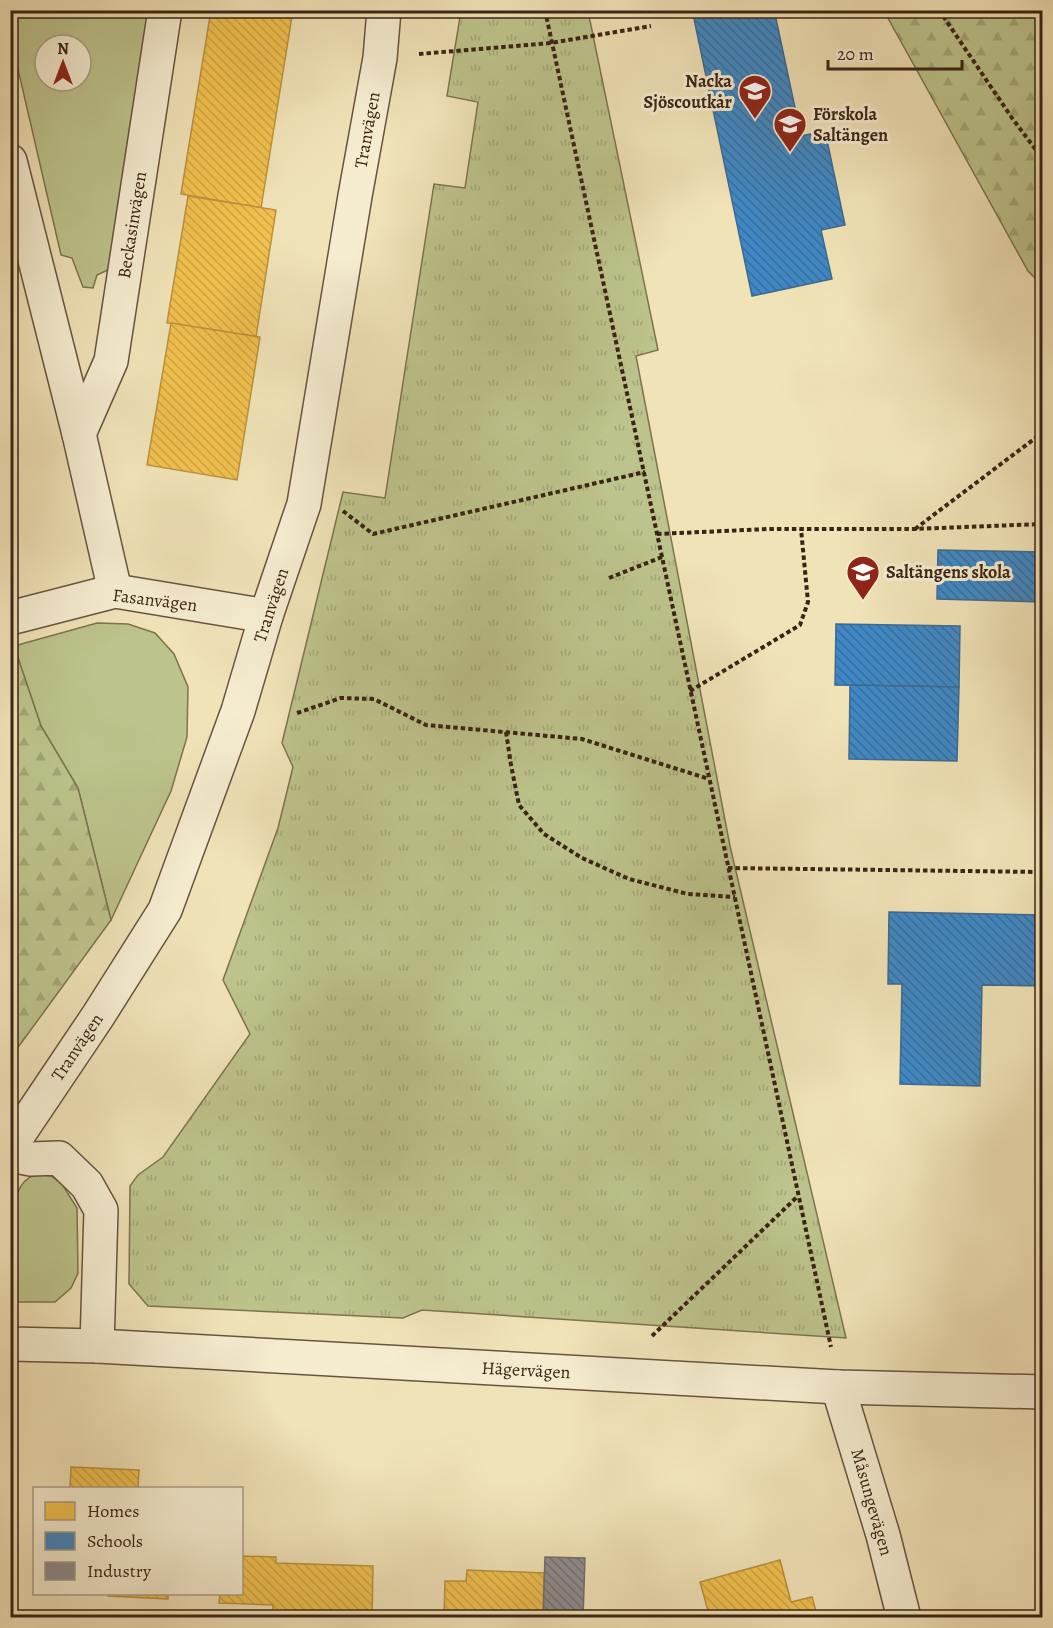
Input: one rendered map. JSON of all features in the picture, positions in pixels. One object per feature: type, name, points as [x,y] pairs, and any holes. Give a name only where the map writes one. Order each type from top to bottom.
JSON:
[{"type":"street","name":"Beckasinvägen","points":[[79,434],[111,361],[165,10]]},
{"type":"street","name":"Tranvägen","points":[[10,1147],[98,1017],[165,910],[238,711],[266,616],[304,504],[380,58],[384,10]]},
{"type":"street","points":[[10,161],[79,434],[115,591]]},
{"type":"street","name":"Fasanvägen","points":[[10,618],[115,591],[266,616]]},
{"type":"street","points":[[10,1155],[31,1159],[59,1158],[87,1185],[101,1210],[97,1346]]},
{"type":"street","name":"Hägervägen","points":[[10,1344],[97,1346],[838,1387],[1042,1392]]},
{"type":"street","name":"Måsungevägen","points":[[838,1387],[883,1535],[904,1617]]},
{"type":"path","points":[[545,10],[832,1351]]},
{"type":"path","points":[[939,10],[1042,158]]},
{"type":"path","points":[[380,58],[551,43],[651,26]]},
{"type":"path","points":[[914,529],[1042,434]]},
{"type":"path","points":[[304,504],[346,511],[373,534],[645,472]]},
{"type":"path","points":[[657,534],[1042,524]]},
{"type":"path","points":[[690,691],[800,626],[808,602],[801,529]]},
{"type":"path","points":[[609,578],[662,557]]},
{"type":"path","points":[[297,713],[341,698],[374,699],[426,725],[582,739],[709,779]]},
{"type":"path","points":[[506,732],[510,765],[519,805],[544,834],[582,858],[629,879],[688,894],[735,897]]},
{"type":"path","points":[[728,868],[1042,872]]},
{"type":"path","points":[[649,1339],[799,1196]]},
{"type":"green space","points":[[10,11],[151,11],[110,269],[97,275],[93,288],[83,287],[72,258],[61,255],[11,39]]},
{"type":"green space","points":[[461,11],[588,11],[658,350],[636,356],[730,846],[846,1338],[422,1310],[403,1318],[148,1306],[129,1284],[130,1186],[138,1175],[163,1157],[250,1034],[223,980],[278,828],[293,767],[282,743],[343,492],[385,498],[434,184],[465,188],[478,102],[447,96]]},
{"type":"green space","points":[[884,11],[1042,11],[1042,285],[1028,271]]},
{"type":"green space","points":[[97,623],[128,624],[155,633],[174,654],[188,687],[187,737],[171,791],[111,920],[78,788],[41,726],[14,646]]},
{"type":"green space","points":[[14,646],[41,726],[78,788],[111,920],[11,1057],[10,647]]},
{"type":"green space","points":[[35,1174],[51,1176],[62,1184],[77,1208],[78,1273],[71,1288],[55,1302],[11,1302],[11,1222],[18,1193],[24,1182]]},
{"type":"building: Homes","points":[[211,10],[293,10],[261,208],[181,194]]},
{"type":"building: Homes","points":[[188,196],[276,210],[256,337],[167,323]]},
{"type":"building: Homes","points":[[171,323],[260,337],[237,480],[147,465]]},
{"type":"building: Homes","points":[[71,1467],[139,1470],[138,1487],[70,1487]]},
{"type":"building: Homes","points":[[243,1556],[276,1557],[276,1563],[373,1566],[372,1618],[273,1618],[273,1605],[219,1603],[220,1595],[243,1595]]},
{"type":"building: Homes","points":[[780,1560],[791,1602],[812,1597],[818,1618],[746,1618],[744,1610],[718,1618],[710,1618],[700,1582]]},
{"type":"building: Homes","points":[[467,1570],[544,1573],[543,1618],[444,1618],[445,1581],[466,1581]]},
{"type":"building: Homes","points":[[168,1595],[168,1599],[108,1596]]},
{"type":"building: Schools","name":"Nacka Sjöscoutkår","points":[[710,10],[791,10],[775,14],[801,136],[825,131],[845,225],[821,230],[832,279],[752,296],[693,14]]},
{"type":"building: Schools","points":[[938,550],[1042,552],[1042,602],[937,599]]},
{"type":"building: Schools","points":[[836,624],[960,626],[959,687],[835,685]]},
{"type":"building: Schools","points":[[850,685],[959,687],[957,761],[849,759]]},
{"type":"building: Schools","points":[[889,912],[1042,915],[1042,986],[982,985],[980,1086],[900,1084],[902,984],[888,984]]},
{"type":"building: Industry","points":[[545,1557],[585,1558],[583,1618],[543,1618]]},
{"type":"place","name":"Nacka Sjöscoutkår","points":[[755,120]]},
{"type":"place","name":"Förskola Saltängen","points":[[790,153]]},
{"type":"place","name":"Saltängens skola","points":[[863,601]]}]
